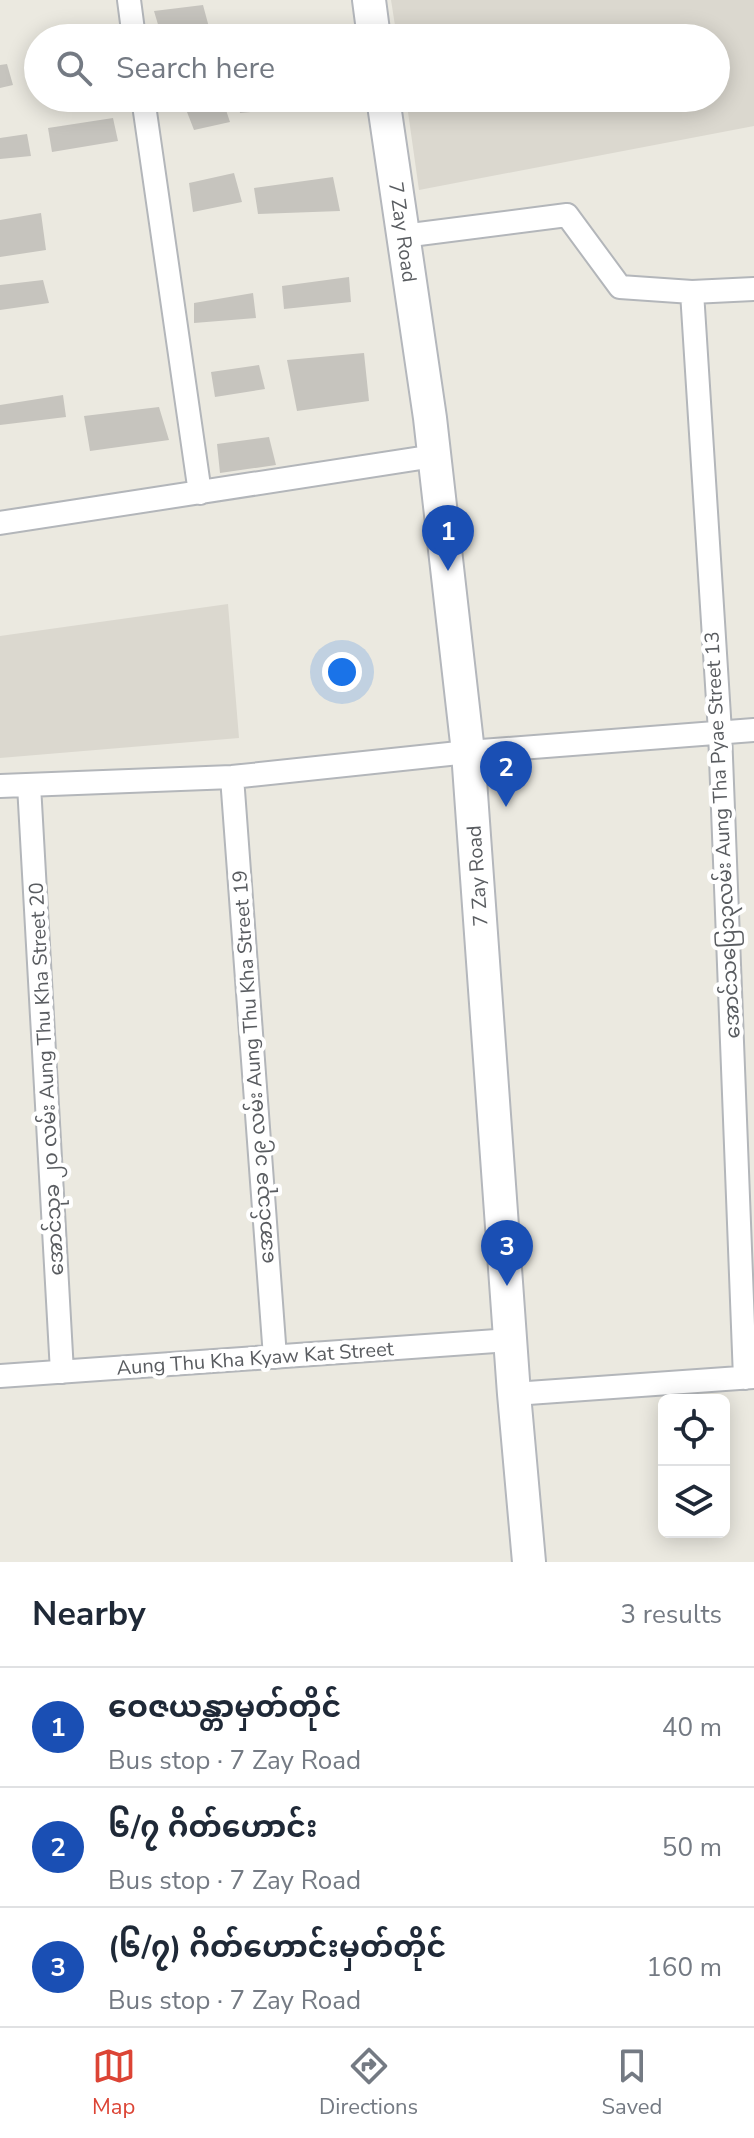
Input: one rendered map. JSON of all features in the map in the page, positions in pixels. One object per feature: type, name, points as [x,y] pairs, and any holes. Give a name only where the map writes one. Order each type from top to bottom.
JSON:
[{"type":"street","points":[[129,0],[132,24]]},
{"type":"street","points":[[369,0],[372,24]]},
{"type":"street","points":[[145,112],[200,493]]},
{"type":"street","name":"7 Zay Road","points":[[385,112],[434,456],[468,752],[529,1562]]},
{"type":"street","points":[[403,236],[567,215],[620,287],[692,292],[754,289]]},
{"type":"street","name":"အောင်သပြေ၁၃လမ်း Aung Tha Pyae Street 13","points":[[692,292],[720,732],[749,1377]]},
{"type":"street","points":[[0,523],[434,456]]},
{"type":"street","points":[[0,786],[232,777],[468,752],[754,730]]},
{"type":"street","name":"အောင်သုခ ၁၉ လမ်း Aung Thu Kha Street 19","points":[[232,777],[275,1357]]},
{"type":"street","name":"အောင်သုခ ၂၀ လမ်း Aung Thu Kha Street 20","points":[[29,785],[62,1372]]},
{"type":"street","name":"Aung Thu Kha Kyaw Kat Street","points":[[0,1376],[511,1340]]},
{"type":"street","points":[[514,1394],[749,1377]]},
{"type":"shaded area","points":[[391,0],[754,0],[754,126],[419,190],[408,112],[730,112],[730,24],[395,24]]},
{"type":"shaded area","points":[[228,604],[239,738],[0,758],[0,636]]},
{"type":"building","points":[[203,5],[208,24],[158,24],[154,11]]},
{"type":"building","points":[[7,64],[13,85],[0,88],[0,65]]},
{"type":"building","points":[[187,112],[227,112],[230,122],[194,130]]},
{"type":"building","points":[[113,118],[118,141],[52,152],[48,128]]},
{"type":"building","points":[[27,134],[31,156],[0,159],[0,138]]},
{"type":"building","points":[[234,173],[242,202],[193,212],[189,183]]},
{"type":"building","points":[[333,177],[340,211],[258,214],[254,188]]},
{"type":"building","points":[[41,213],[46,250],[0,257],[0,220]]},
{"type":"building","points":[[349,277],[351,302],[284,309],[282,286]]},
{"type":"building","points":[[43,280],[49,303],[0,310],[0,285]]},
{"type":"building","points":[[253,293],[256,318],[194,323],[194,303]]},
{"type":"building","points":[[364,353],[369,401],[297,411],[287,360]]},
{"type":"building","points":[[259,365],[265,389],[215,397],[211,372]]},
{"type":"building","points":[[63,395],[66,417],[0,425],[0,405]]},
{"type":"building","points":[[159,407],[169,440],[90,451],[84,416]]},
{"type":"building","points":[[269,437],[276,465],[220,473],[217,444]]},
{"type":"place","name":"ဝေဇယန္တာမှတ်တိုင်","points":[[448,571]]},
{"type":"place","name":"၆/၇ ဂိတ်ဟောင်း","points":[[506,807]]},
{"type":"place","name":"(၆/၇) ဂိတ်ဟောင်းမှတ်တိုင်","points":[[507,1286]]}]
